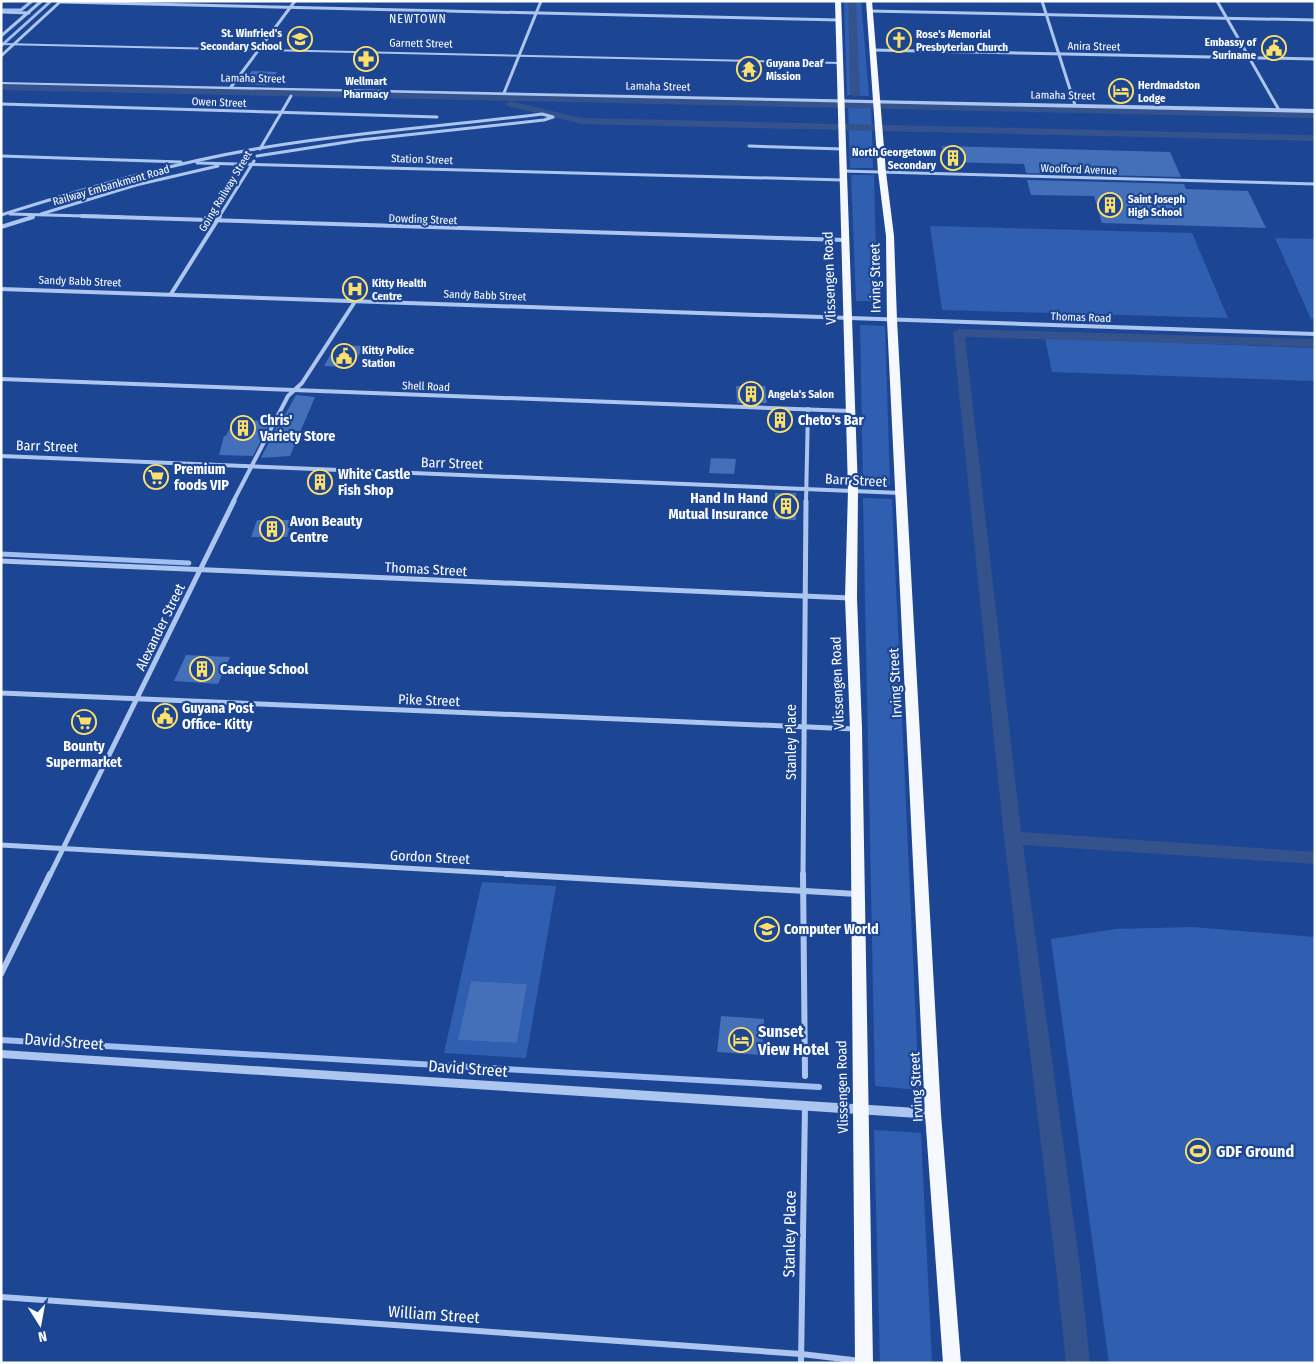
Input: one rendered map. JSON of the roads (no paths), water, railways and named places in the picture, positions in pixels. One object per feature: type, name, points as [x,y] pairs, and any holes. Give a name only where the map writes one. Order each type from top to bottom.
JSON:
[{"type":"main road","name":"Vlissengen Road","points":[[838,1],[853,491],[851,598],[856,729],[858,894],[856,1109],[862,1361]]},
{"type":"main road","name":"Irving Street","points":[[869,1],[878,128],[890,236],[892,320],[933,1114],[952,1363]]},
{"type":"street","points":[[1,38],[42,1]]},
{"type":"street","points":[[231,87],[295,1]]},
{"type":"street","points":[[504,93],[541,1]]},
{"type":"street","points":[[1042,1],[1074,105]]},
{"type":"street","points":[[1217,1],[1279,110]]},
{"type":"street","points":[[1,56],[61,2],[839,20]]},
{"type":"street","points":[[869,11],[1315,20]]},
{"type":"street","points":[[1,12],[29,13]]},
{"type":"street","name":"Garnett Street","points":[[1,44],[840,63]]},
{"type":"street","name":"Anira Street","points":[[872,50],[1315,59]]},
{"type":"street","name":"Lamaha Street","points":[[1,83],[841,100],[876,104],[1074,105],[1315,111]]},
{"type":"street","name":"Going Railway Street","points":[[171,294],[254,162],[291,96]]},
{"type":"street","name":"Owen Street","points":[[1,104],[437,117]]},
{"type":"street","points":[[2,214],[95,186],[188,163],[261,148],[542,114],[553,117],[544,120],[360,140],[257,156]]},
{"type":"street","points":[[357,135],[360,140]]},
{"type":"street","points":[[749,146],[842,148]]},
{"type":"street","name":"Station Street","points":[[1,156],[226,164],[254,162],[843,175]]},
{"type":"street","name":"Railway Embankment Road","points":[[1,228],[136,185],[226,164]]},
{"type":"street","name":"Woolford Avenue","points":[[843,175],[882,172],[1315,184]]},
{"type":"street","name":"Dowding Street","points":[[2,214],[844,240]]},
{"type":"street","name":"Sandy Babb Street","points":[[1,289],[356,300],[848,319]]},
{"type":"street","name":"Alexander Street","points":[[1,974],[251,466],[288,396],[302,383],[356,300]]},
{"type":"street","name":"Thomas Road","points":[[848,319],[1315,334]]},
{"type":"street","name":"Shell Road","points":[[1,378],[850,411]]},
{"type":"street","name":"Stanley Place","points":[[805,1076],[803,890],[804,596],[808,409]]},
{"type":"street","name":"Barr Street","points":[[1,456],[901,493]]},
{"type":"street","name":"Thomas Street","points":[[1,561],[851,598]]},
{"type":"street","name":"Pike Street","points":[[1,693],[856,729]]},
{"type":"street","name":"Gordon Street","points":[[1,845],[858,894]]},
{"type":"street","name":"David Street","points":[[1,1054],[933,1114]]},
{"type":"street","name":"Stanley Place","points":[[801,1359],[808,1106]]},
{"type":"street","name":"William Street","points":[[1,1297],[801,1359],[810,1355],[862,1361]]},
{"type":"waterway","points":[[1,10],[21,10],[32,1]]},
{"type":"waterway","points":[[1,46],[51,1]]},
{"type":"waterway","points":[[852,1],[855,94]]},
{"type":"waterway","points":[[1,87],[1315,115]]},
{"type":"waterway","points":[[510,104],[581,121],[1315,138]]},
{"type":"waterway","points":[[1013,838],[959,333],[1315,343]]},
{"type":"waterway","points":[[1,554],[189,563]]},
{"type":"waterway","points":[[1013,838],[1315,858]]},
{"type":"waterway","points":[[1013,838],[1068,1268],[1078,1363]]},
{"type":"waterway","points":[[1,1040],[819,1087]]},
{"type":"place","name":"St. Winfried's Secondary School","points":[[300,39]]},
{"type":"place","name":"Rose's Memorial Presbyterian Church","points":[[899,40]]},
{"type":"place","name":"Embassy of Suriname","points":[[1274,48]]},
{"type":"place","name":"Wellmart Pharmacy","points":[[366,59]]},
{"type":"place","name":"Guyana Deaf Mission","points":[[749,69]]},
{"type":"place","name":"Herdmadston Lodge","points":[[1121,91]]},
{"type":"place","name":"North Georgetown Secondary","points":[[953,158]]},
{"type":"place","name":"Saint Joseph High School","points":[[1110,205]]},
{"type":"place","name":"Kitty Health Centre","points":[[355,289]]},
{"type":"place","name":"Kitty Police Station","points":[[344,356]]},
{"type":"place","name":"Angela's Salon","points":[[751,394]]},
{"type":"place","name":"Cheto's Bar","points":[[780,420]]},
{"type":"place","name":"Chris' Variety Store","points":[[243,428]]},
{"type":"place","name":"Premium foods VIP","points":[[156,477]]},
{"type":"place","name":"White Castle Fish Shop","points":[[320,482]]},
{"type":"place","name":"Hand In Hand Mutual Insurance","points":[[786,506]]},
{"type":"place","name":"Avon Beauty Centre","points":[[272,529]]},
{"type":"place","name":"Cacique School","points":[[202,669]]},
{"type":"place","name":"Guyana Post Office- Kitty","points":[[165,716]]},
{"type":"place","name":"Bounty Supermarket","points":[[84,722]]},
{"type":"place","name":"Computer World","points":[[767,929]]},
{"type":"place","name":"Sunset View Hotel","points":[[741,1040]]},
{"type":"place","name":"GDF Ground","points":[[1198,1151]]},
{"type":"district","name":"NEWTOWN","points":[[418,19]]}]
